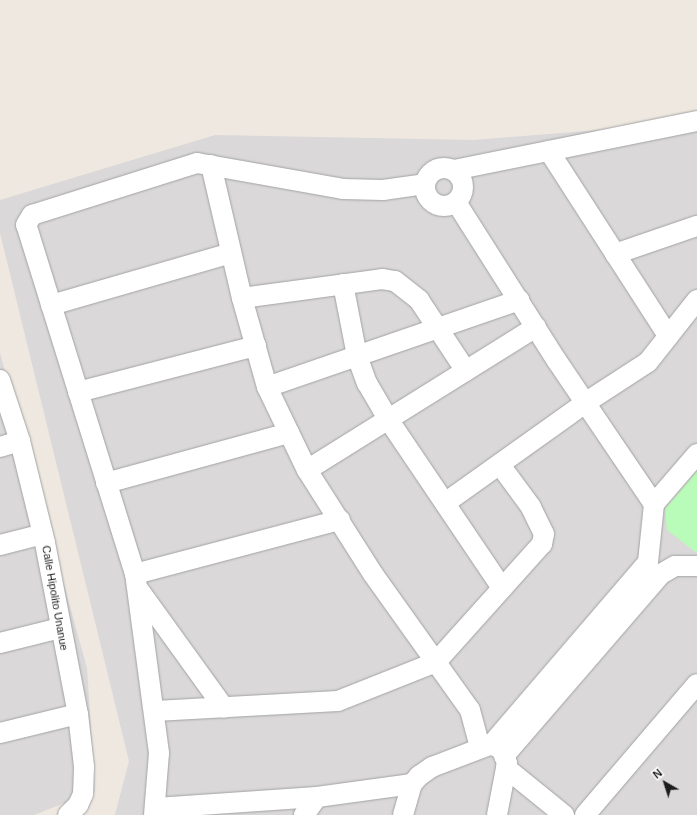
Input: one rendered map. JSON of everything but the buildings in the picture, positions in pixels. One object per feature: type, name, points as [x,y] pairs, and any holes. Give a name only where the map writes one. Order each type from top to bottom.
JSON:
[{"type":"street","points":[[454,170],[697,121]]},
{"type":"street","points":[[549,151],[668,336]]},
{"type":"street","points":[[425,184],[383,190],[343,189],[197,163],[32,215],[26,224],[137,581],[155,711],[159,753],[155,812],[317,797],[412,784],[432,767],[496,754],[661,574],[675,566],[697,566]]},
{"type":"street","points":[[211,165],[242,298],[267,387],[307,470],[373,574],[470,710],[496,754],[564,815]]},
{"type":"street","points":[[448,168],[454,170],[459,174],[464,186],[460,198],[456,202],[444,206],[437,205],[428,197],[425,184],[431,173],[436,170],[448,168]]},
{"type":"street","points":[[456,202],[585,403],[654,504]]},
{"type":"street","points":[[615,254],[697,226]]},
{"type":"street","points":[[51,305],[231,253]]},
{"type":"street","points":[[242,298],[382,279],[395,281],[419,300],[466,371]]},
{"type":"street","points":[[343,284],[357,356],[367,383],[388,419],[502,588]]},
{"type":"street","points":[[267,387],[519,300]]},
{"type":"street","points":[[445,503],[585,403],[648,362],[697,300]]},
{"type":"street","points":[[307,470],[536,327]]},
{"type":"street","points":[[78,392],[256,346]]},
{"type":"street","name":"Calle Hipolito Unanue","points":[[0,380],[20,441],[43,534],[60,628],[78,714],[84,767],[83,794],[78,805],[68,815]]},
{"type":"street","points":[[106,483],[289,433]]},
{"type":"street","points":[[0,446],[20,441]]},
{"type":"street","points":[[497,815],[496,754],[648,562],[654,504],[697,454]]},
{"type":"street","points":[[155,711],[338,701],[436,662],[542,544],[544,534],[531,507],[500,465]]},
{"type":"street","points":[[137,581],[340,520]]},
{"type":"street","points":[[0,545],[43,534]]},
{"type":"street","points":[[137,581],[224,708]]},
{"type":"street","points":[[0,643],[60,628]]},
{"type":"street","points":[[586,815],[697,684]]},
{"type":"street","points":[[0,733],[78,714]]},
{"type":"street","points":[[403,815],[412,784]]},
{"type":"street","points":[[304,815],[317,797]]},
{"type":"shaded area","points":[[697,122],[697,815],[115,815],[129,761],[0,233],[0,200],[215,135],[474,140]]},
{"type":"shaded area","points":[[0,353],[87,668],[95,791],[34,815],[0,815]]},
{"type":"green space","points":[[697,471],[697,553],[667,530],[665,509]]}]
